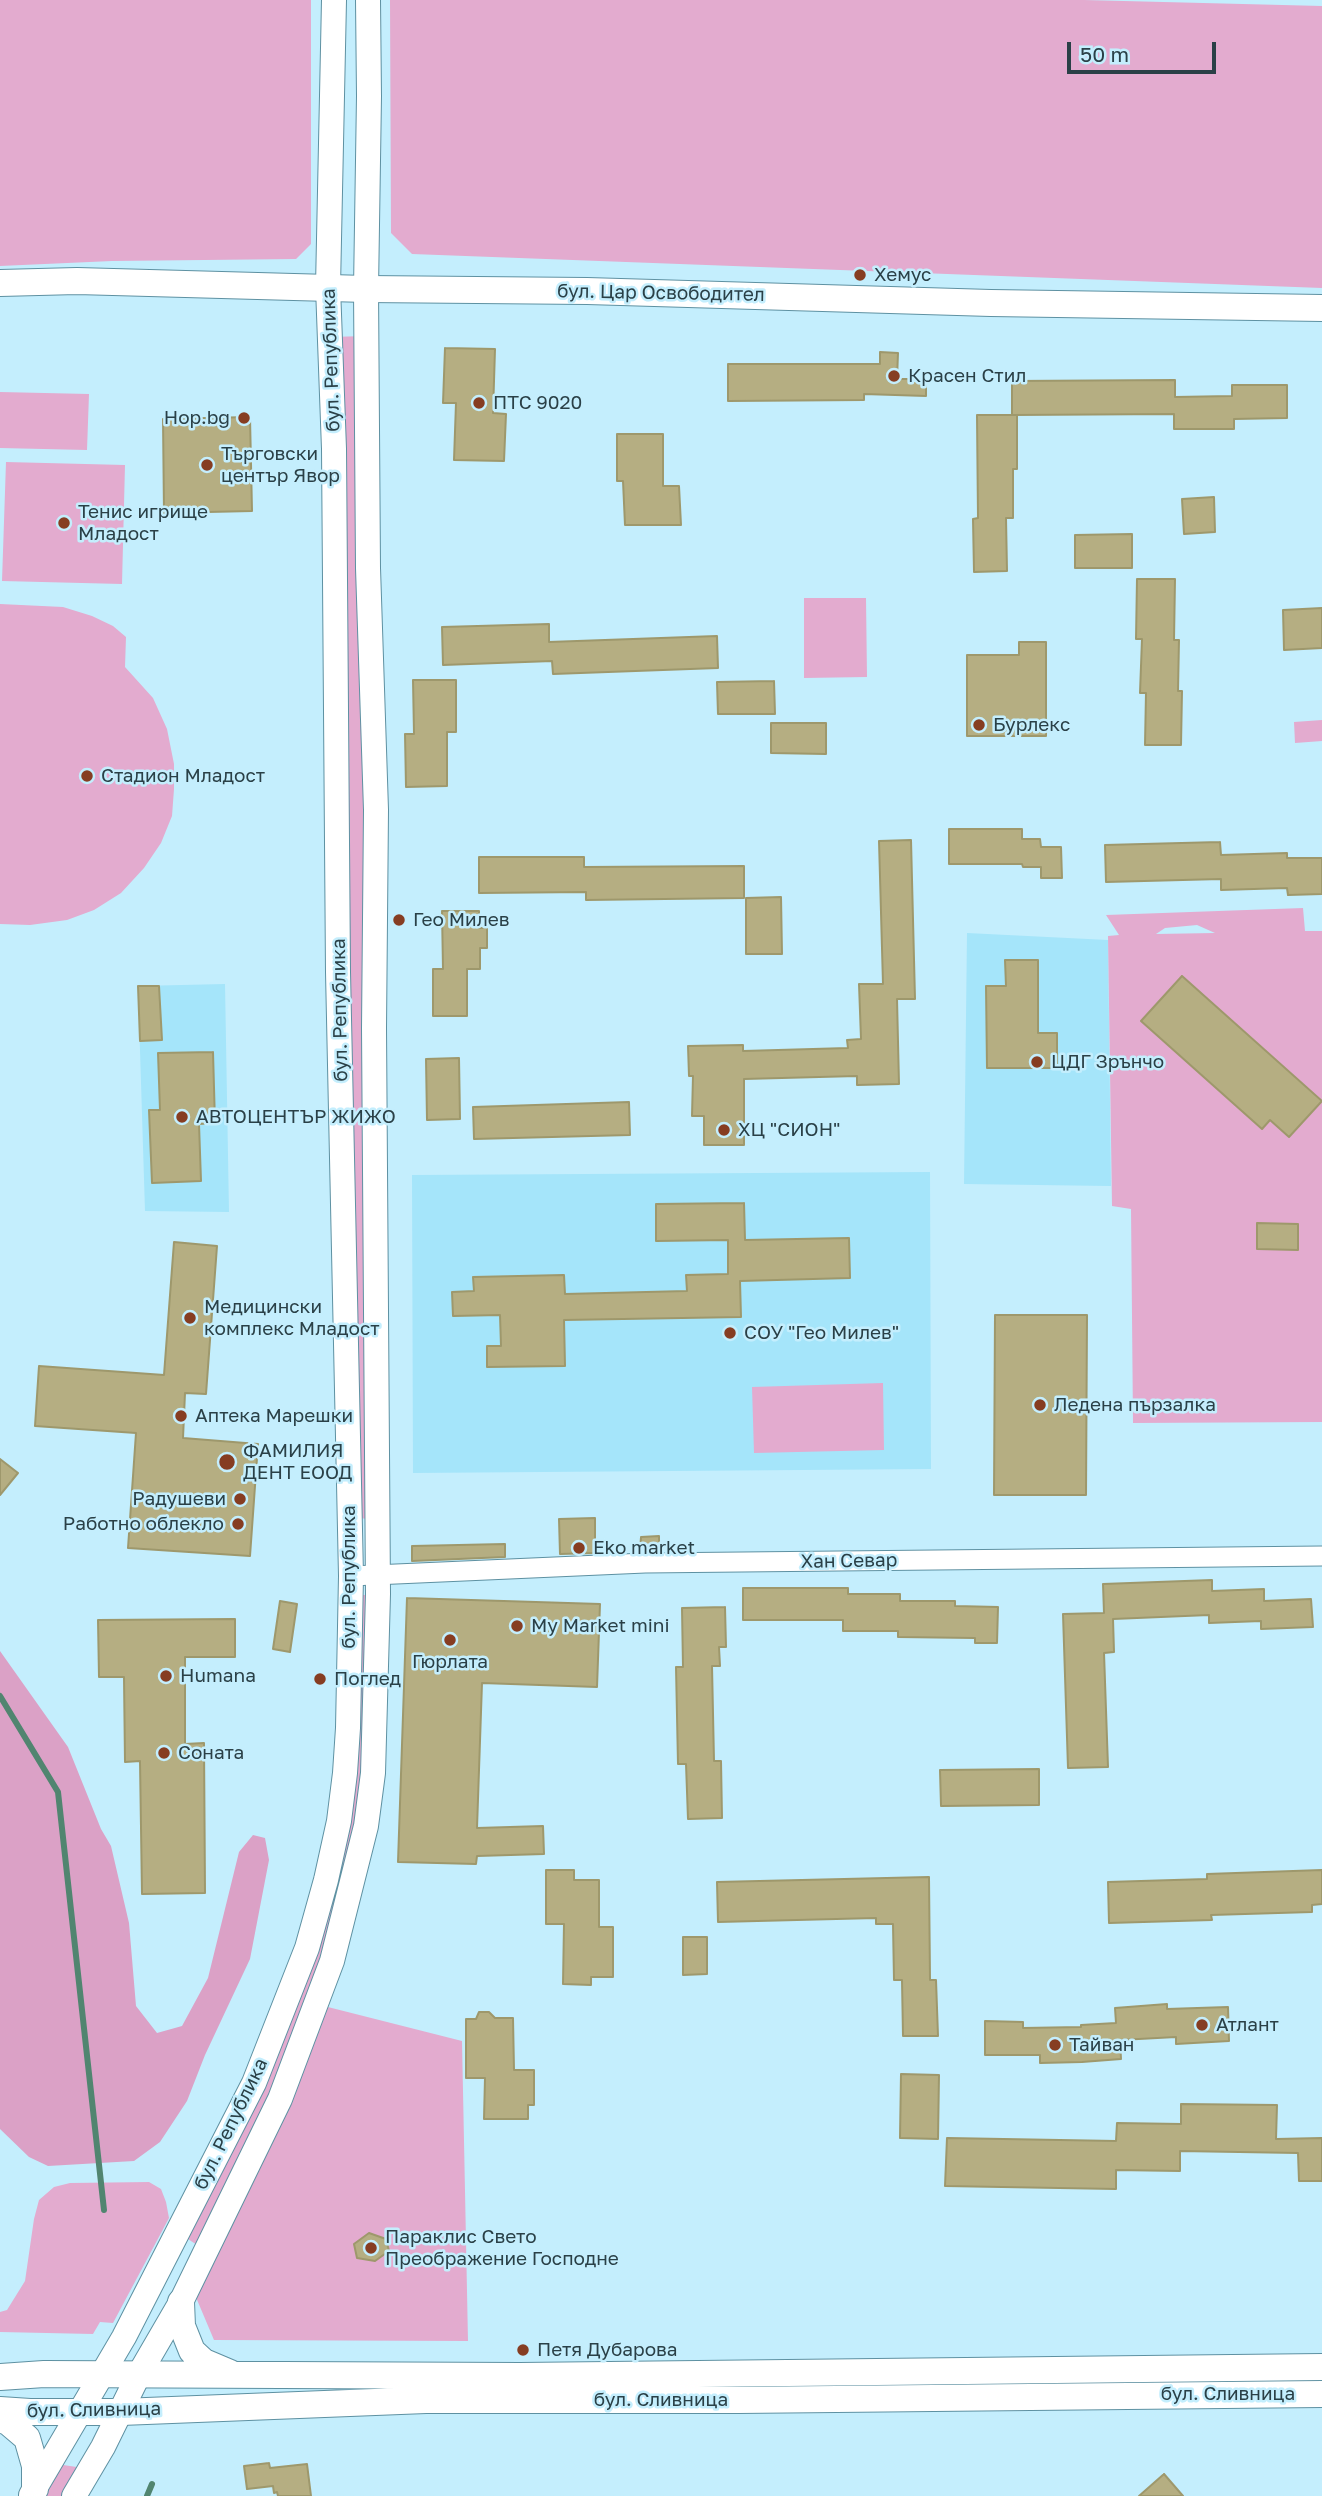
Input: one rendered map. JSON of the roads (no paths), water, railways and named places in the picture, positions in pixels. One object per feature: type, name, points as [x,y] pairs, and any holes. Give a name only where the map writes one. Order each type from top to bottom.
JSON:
[{"type":"main road","name":"бул. Цар Освободител","points":[[0,283],[77,281],[366,289],[587,291],[991,303],[1322,309]]},
{"type":"main road","points":[[181,2302],[182,2326],[192,2351],[204,2362],[238,2376]]},
{"type":"main road","name":"бул. Сливница","points":[[0,2377],[866,2373],[1322,2367]]},
{"type":"main road","name":"бул. Сливница","points":[[0,2410],[79,2413],[426,2400],[1322,2394]]},
{"type":"main road","points":[[0,2419],[8,2422],[27,2438],[35,2466],[33,2493]]},
{"type":"street","name":"бул. Република","points":[[33,2493],[148,2291],[254,2083],[307,1948],[339,1821],[345,1773],[351,1576],[338,971],[334,449],[328,287],[334,0]]},
{"type":"street","name":"бул. Република","points":[[74,2496],[103,2448],[138,2376],[181,2302],[280,2099],[335,1950],[366,1826],[373,1773],[377,1576],[374,1041],[376,810],[368,568],[368,0]]},
{"type":"street","name":"Хан Севар","points":[[351,1576],[645,1563],[1322,1556]]},
{"type":"waterway","points":[[0,1696],[58,1792],[104,2210]]},
{"type":"waterway","points":[[147,2496],[152,2484]]},
{"type":"place","name":"Хемус","points":[[860,275]]},
{"type":"place","name":"Красен Стил","points":[[894,376]]},
{"type":"place","name":"ПТС 9020","points":[[479,403]]},
{"type":"place","name":"Hop.bg","points":[[244,418]]},
{"type":"place","name":"Търговски център Явор","points":[[207,465]]},
{"type":"place","name":"Тенис игрище Младост","points":[[64,523]]},
{"type":"place","name":"Бурлекс","points":[[979,725]]},
{"type":"place","name":"Стадион Младост","points":[[87,776]]},
{"type":"place","name":"Гео Милев","points":[[399,920]]},
{"type":"place","name":"ЦДГ Зрънчо","points":[[1037,1062]]},
{"type":"place","name":"АВТОЦЕНТЪР ЖИЖО","points":[[182,1117]]},
{"type":"place","name":"ХЦ \"СИОН\"","points":[[724,1130]]},
{"type":"place","name":"Медицински комплекс Младост","points":[[190,1318]]},
{"type":"place","name":"СОУ \"Гео Милев\"","points":[[730,1333]]},
{"type":"place","name":"Ледена пързалка","points":[[1040,1405]]},
{"type":"place","name":"Аптека Марешки","points":[[181,1416]]},
{"type":"place","name":"ФАМИЛИЯ ДЕНТ ЕООД","points":[[227,1462]]},
{"type":"place","name":"Радушеви","points":[[240,1499]]},
{"type":"place","name":"Работно облекло","points":[[238,1524]]},
{"type":"place","name":"Eko market","points":[[579,1548]]},
{"type":"place","name":"My Market mini","points":[[517,1626]]},
{"type":"place","name":"Гюрлата","points":[[450,1640]]},
{"type":"place","name":"Humana","points":[[166,1676]]},
{"type":"place","name":"Поглед","points":[[320,1679]]},
{"type":"place","name":"Соната","points":[[164,1753]]},
{"type":"place","name":"Атлант","points":[[1202,2025]]},
{"type":"place","name":"Тайван","points":[[1055,2045]]},
{"type":"place","name":"Параклис Свето Преображение Господне","points":[[371,2248]]},
{"type":"place","name":"Петя Дубарова","points":[[523,2350]]}]
